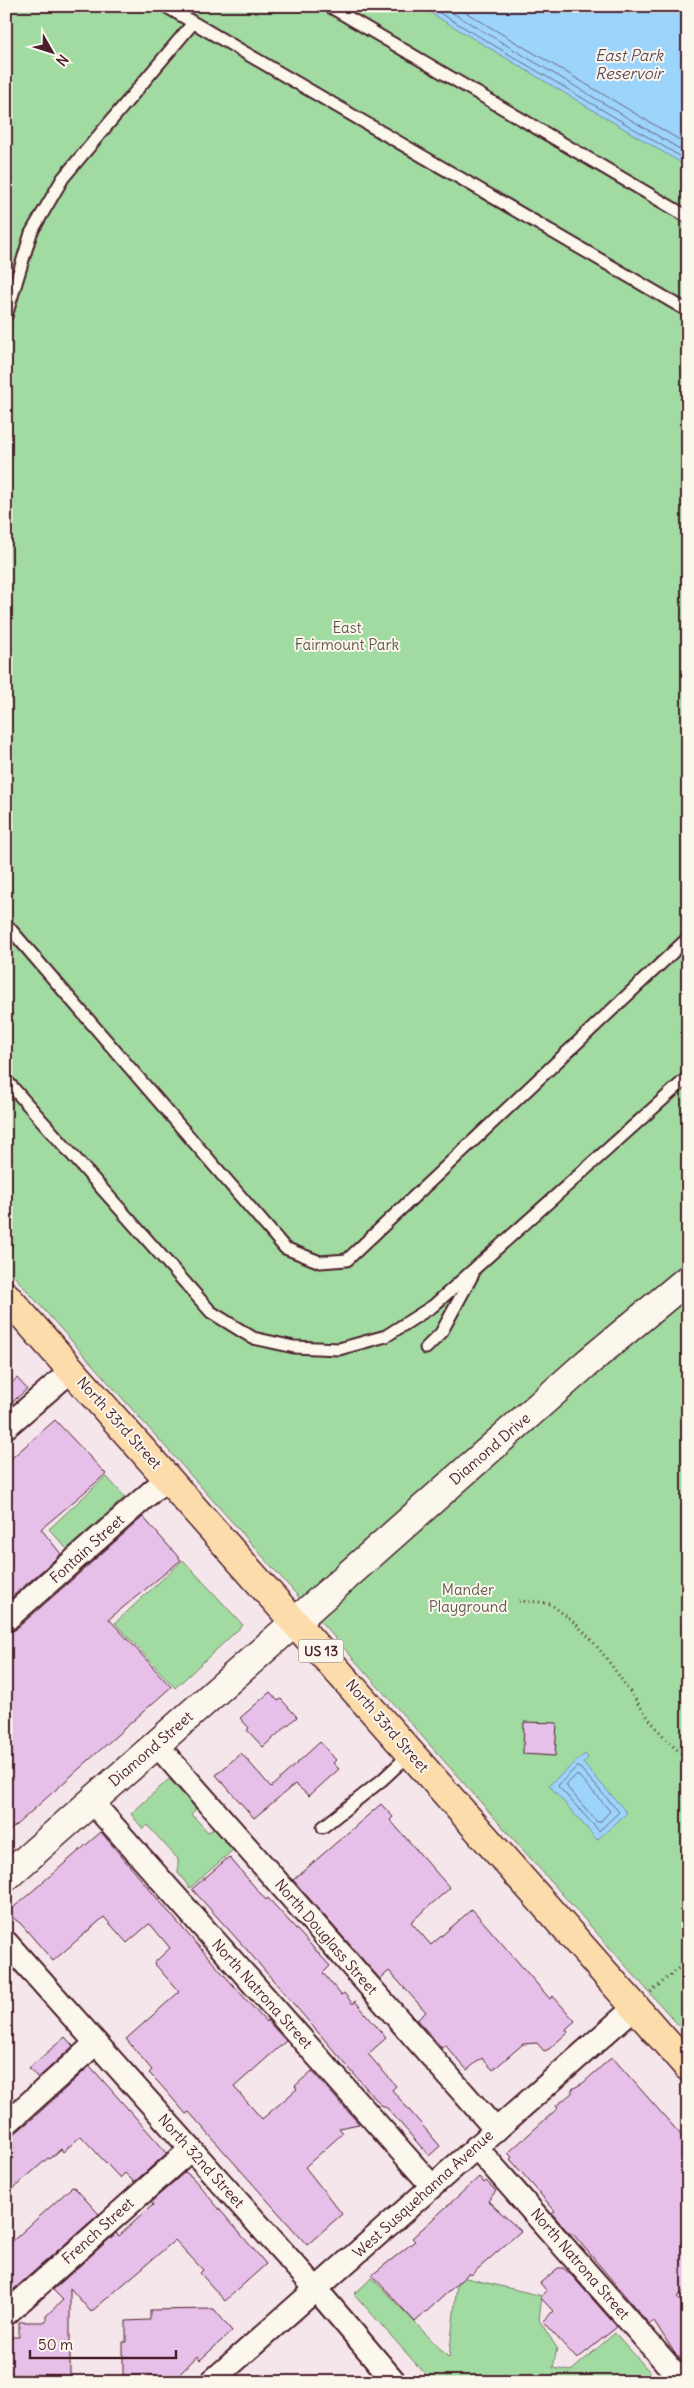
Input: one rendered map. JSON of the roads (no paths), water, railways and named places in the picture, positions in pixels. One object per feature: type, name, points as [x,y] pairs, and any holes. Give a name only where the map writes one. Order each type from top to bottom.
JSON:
[{"type":"main road","name":"North 33rd Street","points":[[6,1296],[688,2067]]},
{"type":"street","name":"Diamond Drive","points":[[295,1622],[587,1363],[688,1279]]},
{"type":"street","points":[[6,1427],[72,1370]]},
{"type":"street","name":"Fontain Street","points":[[6,1620],[167,1478]]},
{"type":"street","name":"Diamond Street","points":[[6,1877],[295,1622]]},
{"type":"street","name":"North Douglass Street","points":[[156,1744],[496,2130]]},
{"type":"street","name":"North Natrona Street","points":[[92,1802],[432,2186]]},
{"type":"street","name":"North 32nd Street","points":[[6,1942],[316,2289],[395,2382]]},
{"type":"street","name":"West Susquehanna Avenue","points":[[211,2382],[635,2007]]},
{"type":"street","points":[[6,2124],[96,2043]]},
{"type":"street","name":"North Natrona Street","points":[[476,2147],[683,2382]]},
{"type":"street","name":"French Street","points":[[6,2314],[191,2149]]},
{"type":"lane","points":[[165,6],[688,311]]},
{"type":"lane","points":[[329,6],[688,217]]},
{"type":"lane","points":[[6,316],[31,233],[63,178],[193,23]]},
{"type":"lane","points":[[6,924],[285,1248],[320,1262],[347,1260],[688,938]]},
{"type":"lane","points":[[6,1080],[211,1312],[253,1338],[294,1347],[339,1349],[386,1336],[433,1306],[688,1076]]},
{"type":"lane","points":[[426,1348],[441,1333],[478,1265]]},
{"type":"lane","points":[[323,1827],[382,1780],[410,1753]]},
{"type":"water","name":"East Park Reservoir","points":[[419,6],[688,6],[688,167]]},
{"type":"water","points":[[585,1754],[588,1758],[583,1763],[627,1813],[597,1840],[549,1785]]},
{"type":"park label","name":"East Fairmount Park","points":[[347,636]]},
{"type":"park label","name":"Mander Playground","points":[[468,1598]]}]
